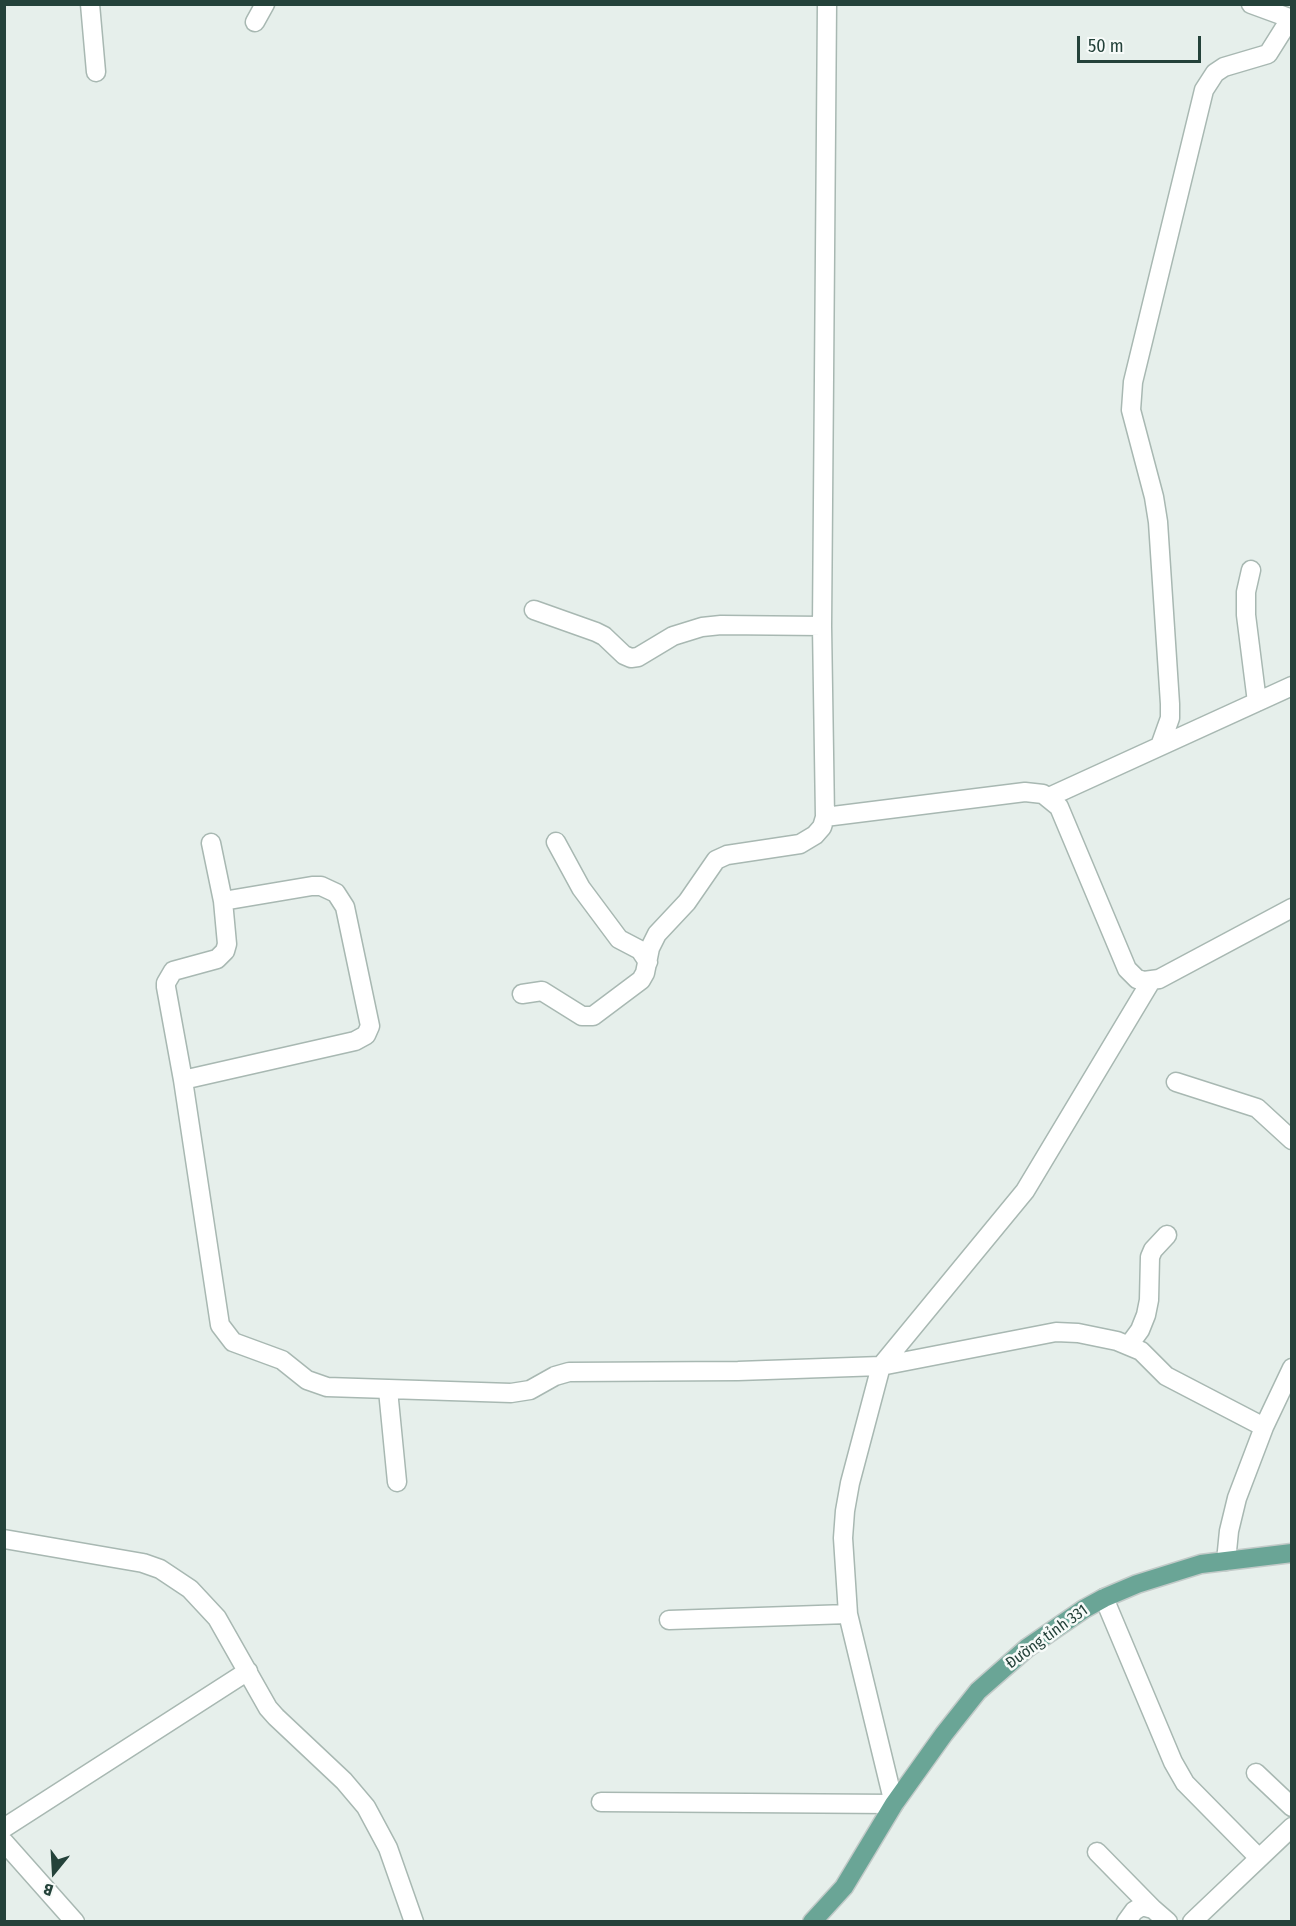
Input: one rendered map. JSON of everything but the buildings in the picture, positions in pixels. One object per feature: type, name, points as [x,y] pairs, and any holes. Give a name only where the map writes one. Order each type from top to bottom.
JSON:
[{"type":"main road","name":"Đường tỉnh 331","points":[[812,1922],[844,1887],[894,1804],[944,1734],[978,1691],[1027,1648],[1104,1598],[1137,1584],[1201,1564],[1292,1553]]},
{"type":"street","points":[[90,4],[96,72]]},
{"type":"street","points":[[255,22],[265,4]]},
{"type":"street","points":[[522,994],[534,991],[545,992],[582,1016],[590,1017],[636,985],[645,974],[650,948],[657,934],[681,910],[716,860],[727,855],[800,844],[815,835],[822,827],[825,818],[822,626],[827,4]]},
{"type":"street","points":[[1160,746],[1170,718],[1170,704],[1158,522],[1154,497],[1131,410],[1133,382],[1204,90],[1215,72],[1224,67],[1268,54],[1291,19],[1251,4]]},
{"type":"street","points":[[1251,570],[1246,592],[1246,615],[1257,702]]},
{"type":"street","points":[[534,609],[604,636],[624,655],[631,658],[638,657],[673,636],[702,627],[721,625],[822,626]]},
{"type":"street","points":[[1049,797],[1292,686]]},
{"type":"street","points":[[825,818],[1025,792],[1037,792],[1049,797],[1062,813],[1126,969],[1137,979],[1150,981],[1159,979],[1292,908]]},
{"type":"street","points":[[556,842],[581,888],[620,939],[640,950],[648,962]]},
{"type":"street","points":[[211,843],[228,936],[225,951],[209,963],[173,971],[166,983],[220,1325],[233,1342],[282,1360],[307,1380],[327,1387],[520,1392],[530,1390],[555,1376],[569,1372],[738,1371],[881,1366],[1056,1332],[1078,1333],[1117,1341],[1141,1351],[1166,1376],[1264,1427]]},
{"type":"street","points":[[183,1080],[355,1041],[366,1035],[370,1026],[345,907],[336,893],[321,886],[312,886],[223,901]]},
{"type":"street","points":[[601,1802],[894,1804],[848,1614],[843,1538],[850,1484],[881,1366],[1026,1191],[1150,981]]},
{"type":"street","points":[[1176,1082],[1257,1108],[1292,1140]]},
{"type":"street","points":[[1129,1345],[1140,1330],[1146,1315],[1149,1300],[1150,1257],[1153,1250],[1167,1235]]},
{"type":"street","points":[[1226,1561],[1229,1531],[1237,1498],[1264,1427],[1292,1368]]},
{"type":"street","points":[[388,1390],[397,1482]]},
{"type":"street","points":[[4,1539],[143,1563],[160,1569],[190,1589],[217,1618],[268,1708],[344,1781],[366,1807],[388,1848],[414,1922]]},
{"type":"street","points":[[1104,1598],[1173,1762],[1185,1783],[1259,1858]]},
{"type":"street","points":[[669,1620],[848,1614]]},
{"type":"street","points":[[4,1828],[248,1671]]},
{"type":"street","points":[[1256,1773],[1292,1807]]},
{"type":"street","points":[[1192,1922],[1292,1827]]},
{"type":"street","points":[[4,1842],[75,1922]]},
{"type":"street","points":[[1097,1852],[1168,1922]]},
{"type":"street","points":[[1126,1922],[1137,1908],[1142,1906],[1153,1909]]}]
